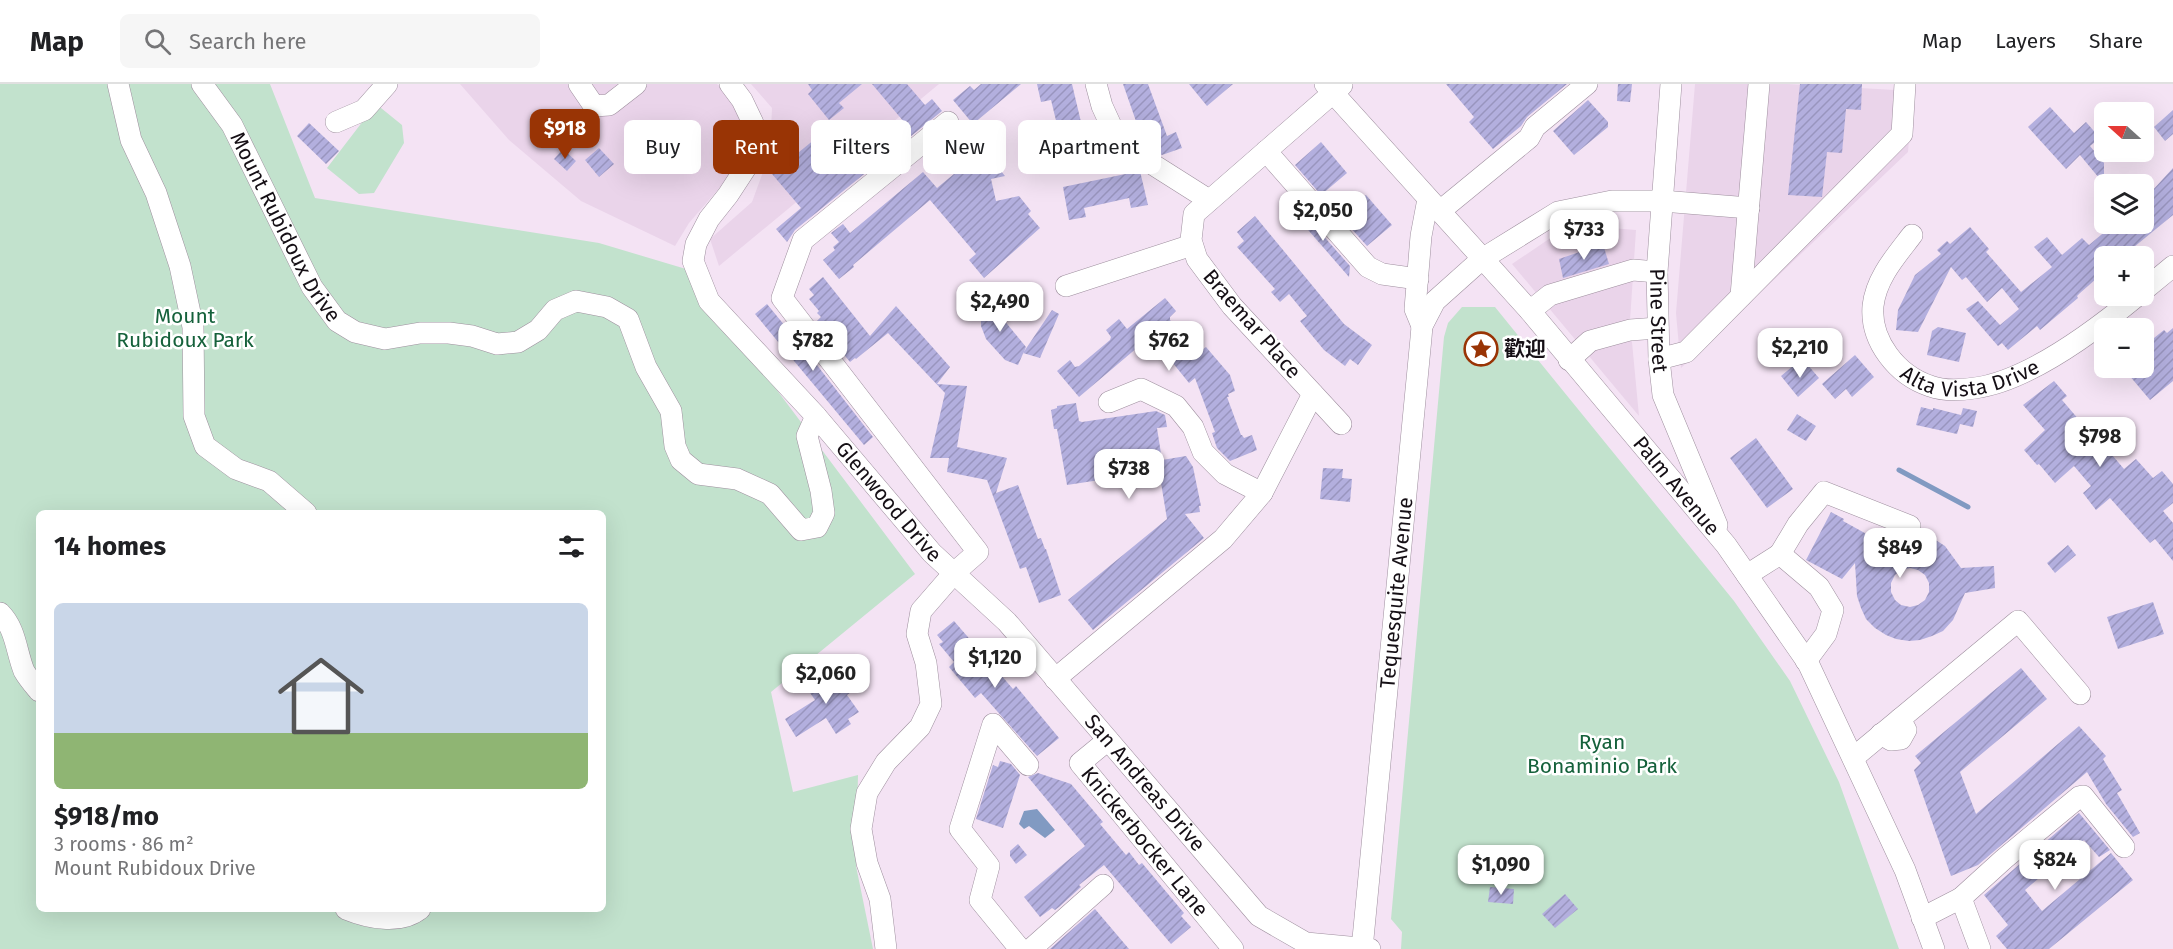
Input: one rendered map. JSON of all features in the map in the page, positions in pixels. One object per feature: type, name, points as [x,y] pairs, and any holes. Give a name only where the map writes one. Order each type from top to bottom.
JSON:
[{"type":"street","points":[[118,84],[131,140],[156,193],[180,266],[193,327],[194,416],[205,446],[236,469],[268,481],[302,510]]},
{"type":"street","name":"Mount Rubidoux Drive","points":[[202,84],[232,125],[312,287],[337,321],[355,332],[385,339],[420,333],[449,333],[472,336],[497,344],[518,342],[538,330],[555,310],[576,301],[608,308],[628,319],[646,367],[671,411],[675,446],[681,460],[698,474],[737,479],[770,494],[801,530],[817,527],[824,513],[821,490],[807,436],[816,416]]},
{"type":"street","points":[[336,122],[364,110],[387,84]]},
{"type":"street","points":[[579,84],[594,106],[609,105],[636,84]]},
{"type":"street","name":"Glenwood Drive","points":[[730,84],[742,100],[753,123],[754,146],[747,166],[709,219],[696,244],[693,261],[709,301],[816,416],[932,553],[954,573],[921,611],[916,634],[926,663],[931,704],[920,727],[886,762],[867,793],[861,829],[867,863],[880,899],[886,949]]},
{"type":"street","points":[[1096,84],[1102,106],[1119,143],[1209,200]]},
{"type":"street","points":[[1422,326],[1416,309],[1421,236],[1434,205],[1529,138],[1535,127],[1587,84]]},
{"type":"street","name":"Pine Street","points":[[1671,84],[1657,272],[1659,359],[1664,395],[1726,545]]},
{"type":"street","points":[[1741,296],[1759,84]]},
{"type":"street","points":[[1659,359],[1686,352],[1902,134],[1905,84]]},
{"type":"street","name":"Braemar Place","points":[[1333,87],[1266,151],[1194,214],[1191,240],[1197,259],[1233,306],[1341,424]]},
{"type":"street","name":"Palm Avenue","points":[[1333,87],[1434,205],[1530,311],[1726,545],[1747,575],[1806,661],[1905,870],[1934,949]]},
{"type":"street","points":[[923,142],[803,240],[782,298],[978,552],[954,573]]},
{"type":"street","points":[[1266,151],[1368,267],[1382,274],[1418,279]]},
{"type":"street","name":"Tequesquite Avenue","points":[[1362,949],[1422,326],[1435,301],[1482,259],[1558,212],[1612,201],[1662,201],[1749,208]]},
{"type":"street","name":"Alta Vista Drive","points":[[1912,234],[1882,275],[1873,305],[1874,324],[1880,342],[1892,360],[1908,375],[1930,387],[1976,388],[2022,373],[2064,348],[2125,306]]},
{"type":"street","points":[[1066,286],[1192,244]]},
{"type":"street","points":[[2154,282],[2173,266]]},
{"type":"street","points":[[1530,311],[1550,295],[1633,270],[1657,272]]},
{"type":"street","points":[[1569,360],[1590,341],[1630,330],[1658,328]]},
{"type":"street","points":[[1109,402],[1141,389],[1176,406],[1193,428],[1203,452],[1210,460],[1225,474],[1262,493]]},
{"type":"street","points":[[1055,679],[1223,539],[1262,493],[1313,394]]},
{"type":"street","points":[[1747,575],[1780,554],[1798,524],[1824,492],[1910,526]]},
{"type":"street","points":[[1780,554],[1819,587],[1833,610],[1826,634],[1806,661]]},
{"type":"street","name":"San Andreas Drive","points":[[954,573],[1007,622],[1259,916],[1306,943],[1370,949]]},
{"type":"street","points":[[0,613],[7,620],[25,672],[36,687]]},
{"type":"street","points":[[1853,758],[2018,621],[2080,694]]},
{"type":"street","points":[[1020,949],[980,900],[989,866],[960,829],[993,724],[1028,765]]},
{"type":"street","name":"Knickerbocker Lane","points":[[1108,740],[1080,764],[1233,949]]},
{"type":"street","points":[[1923,918],[1961,898],[2004,858],[2079,797],[2083,796],[2124,847]]},
{"type":"street","points":[[1031,949],[1103,885]]},
{"type":"street","points":[[1961,898],[1980,949]]},
{"type":"street","points":[[353,912],[363,916],[387,919],[413,915],[416,912]]},
{"type":"shaded area","points":[[460,84],[717,84],[726,91],[740,120],[713,120],[713,174],[731,174],[689,223],[675,246],[581,201],[509,140]]},
{"type":"shaded area","points":[[751,84],[939,84],[895,120],[811,120],[811,174],[830,174],[719,266],[710,239],[752,202],[762,174],[799,174],[799,120],[771,120],[772,108]]},
{"type":"shaded area","points":[[1695,84],[1788,84],[1913,91],[1908,152],[1681,368],[1676,313]]},
{"type":"shaded area","points":[[1599,227],[1636,230],[1630,321],[1639,416],[1512,264],[1549,239]]},
{"type":"green space","name":"Mount Rubidoux Park","points":[[0,84],[270,84],[315,198],[599,243],[686,269],[915,574],[771,692],[793,792],[858,775],[856,866],[873,949],[0,949]]},
{"type":"green space","points":[[373,108],[381,108],[402,125],[404,143],[374,193],[359,194],[327,168]]},
{"type":"green space","name":"Ryan Bonaminio Park","points":[[1462,307],[1495,307],[1734,601],[1790,681],[1839,782],[1899,949],[1401,949],[1402,932],[1391,919],[1444,337],[1448,323]]},
{"type":"water","points":[[1037,809],[1055,830],[1045,838],[1029,826],[1024,829],[1019,824],[1024,811]]},
{"type":"building","points":[[808,84],[862,84],[839,103],[844,108],[829,120],[808,94],[812,90]]},
{"type":"building","points":[[872,84],[907,84],[925,105],[932,99],[942,111],[931,120],[923,120],[923,126],[911,136],[911,120],[902,120]]},
{"type":"building","points":[[981,84],[1021,84],[978,120],[970,120],[953,100],[970,86],[974,90]]},
{"type":"building","points":[[1037,84],[1072,84],[1080,120],[1056,120],[1051,100],[1041,102]]},
{"type":"building","points":[[1123,84],[1148,84],[1167,136],[1176,132],[1182,148],[1162,155],[1161,120],[1136,120]]},
{"type":"building","points":[[1189,84],[1233,84],[1207,106]]},
{"type":"building","points":[[1446,84],[1567,84],[1493,149],[1469,122],[1474,117]]},
{"type":"building","points":[[1618,84],[1632,84],[1630,102],[1617,101]]},
{"type":"building","points":[[1800,84],[1862,84],[1861,110],[1846,109],[1842,153],[1827,152],[1822,197],[1788,195]]},
{"type":"building","points":[[1588,100],[1608,122],[1608,127],[1574,155],[1553,131]]},
{"type":"building","points":[[2050,107],[2074,133],[2086,122],[2094,131],[2094,143],[2090,146],[2094,151],[2094,162],[2103,162],[2104,174],[2096,174],[2080,155],[2066,169],[2028,127]]},
{"type":"building","points":[[2173,110],[2173,134],[2165,141],[2154,127]]},
{"type":"building","points":[[309,123],[339,151],[326,164],[297,136]]},
{"type":"building","points":[[811,142],[811,174],[864,174],[795,230],[787,242],[776,229],[801,208],[772,174],[799,174],[799,152]]},
{"type":"building","points":[[1321,142],[1347,173],[1321,195],[1295,165]]},
{"type":"building","points":[[599,148],[614,164],[599,177],[585,160]]},
{"type":"building","points":[[563,149],[576,161],[567,171],[554,159]]},
{"type":"building","points":[[2173,168],[2173,215],[2154,231],[2154,189]]},
{"type":"building","points":[[923,172],[937,188],[954,174],[1003,174],[1005,176],[991,179],[996,201],[1019,196],[1031,211],[1028,214],[1040,228],[984,278],[969,260],[976,254],[930,200],[839,279],[823,260],[835,250],[833,247],[839,242],[831,233],[843,224],[850,233]]},
{"type":"building","points":[[1126,174],[1141,174],[1148,205],[1131,208],[1129,198],[1084,208],[1086,217],[1069,220],[1063,187]]},
{"type":"building","points":[[1366,195],[1392,225],[1367,246],[1340,216]]},
{"type":"building","points":[[1297,206],[1350,266],[1349,277],[1296,216]]},
{"type":"building","points":[[1255,216],[1344,324],[1372,345],[1358,365],[1350,359],[1345,366],[1324,350],[1300,321],[1307,316],[1289,294],[1280,302],[1271,292],[1275,289],[1237,247],[1244,241],[1237,232]]},
{"type":"building","points":[[1970,227],[1989,249],[1986,252],[2021,292],[2052,267],[2034,247],[2047,237],[2062,255],[2082,238],[2089,245],[2102,234],[2150,234],[2135,246],[2094,246],[2094,281],[2077,296],[2078,298],[2040,330],[2037,326],[2008,350],[2002,343],[1998,346],[1966,309],[1978,301],[2000,325],[2019,309],[2002,288],[1987,302],[1966,277],[1962,280],[1951,267],[1918,332],[1896,330],[1898,310],[1915,275],[1941,254],[1937,250],[1947,241],[1950,244]]},
{"type":"building","points":[[1603,244],[1609,264],[1563,278],[1559,259]]},
{"type":"building","points":[[823,277],[870,336],[896,306],[950,367],[937,384],[967,386],[957,447],[1007,458],[996,493],[1018,485],[1038,539],[1041,538],[1046,549],[1061,595],[1039,603],[1026,567],[1020,569],[987,480],[947,472],[949,458],[930,458],[945,393],[888,333],[850,362],[817,321],[821,317],[809,299],[814,295],[809,289]]},
{"type":"building","points":[[981,298],[996,301],[999,314],[1026,347],[1018,365],[1005,360],[986,339],[981,326]]},
{"type":"building","points":[[1165,298],[1176,311],[1170,320],[1196,350],[1199,352],[1206,347],[1230,375],[1235,391],[1227,397],[1241,435],[1244,438],[1252,435],[1257,450],[1230,461],[1217,448],[1212,433],[1215,432],[1195,378],[1189,383],[1151,336],[1079,397],[1057,371],[1070,360],[1075,367],[1079,366],[1110,340],[1111,337],[1106,330],[1119,319],[1127,329]]},
{"type":"building","points":[[767,304],[873,437],[864,445],[755,314]]},
{"type":"building","points":[[1052,310],[1059,314],[1040,358],[1023,353]]},
{"type":"building","points":[[1938,327],[1966,333],[1959,362],[1927,355],[1932,331]]},
{"type":"building","points":[[2173,328],[2173,381],[2150,400],[2131,378],[2154,378],[2154,338],[2164,330],[2167,333]]},
{"type":"building","points":[[1855,355],[1874,377],[1852,397],[1846,389],[1835,399],[1822,384]]},
{"type":"building","points":[[1806,363],[1819,378],[1798,397],[1781,376],[1793,366],[1797,371]]},
{"type":"building","points":[[2054,381],[2067,396],[2062,400],[2086,428],[2091,440],[2098,434],[2124,469],[2136,459],[2153,478],[2162,471],[2173,484],[2173,503],[2163,511],[2173,523],[2173,561],[2155,539],[2150,543],[2110,498],[2096,510],[2083,493],[2091,486],[2074,466],[2055,483],[2024,450],[2045,430],[2023,405]]},
{"type":"building","points":[[1076,403],[1079,421],[1082,422],[1156,411],[1165,415],[1167,427],[1157,428],[1162,460],[1186,456],[1193,467],[1201,506],[1199,506],[1200,512],[1185,514],[1204,538],[1093,630],[1068,600],[1167,519],[1159,471],[1067,485],[1057,429],[1054,429],[1051,410],[1057,406]]},
{"type":"building","points":[[1921,407],[1961,415],[1963,408],[1977,411],[1973,427],[1960,424],[1957,434],[1916,425]]},
{"type":"building","points":[[1797,414],[1816,426],[1806,441],[1787,430]]},
{"type":"building","points":[[1756,438],[1793,489],[1767,508],[1730,458]]},
{"type":"building","points":[[1323,468],[1343,469],[1342,478],[1352,479],[1350,502],[1320,499]]},
{"type":"building","points":[[1831,512],[1872,537],[1879,545],[1898,535],[1911,539],[1922,535],[1945,546],[1961,568],[1994,566],[1995,588],[1965,593],[1953,620],[1943,631],[1920,640],[1909,641],[1886,635],[1866,619],[1857,596],[1855,563],[1842,579],[1806,560]],"holes":[[[1910,568],[1925,575],[1929,583],[1929,592],[1925,600],[1918,605],[1910,607],[1901,605],[1891,592],[1891,583],[1901,570]]]},
{"type":"building","points":[[2068,545],[2076,555],[2055,573],[2047,563]]},
{"type":"building","points":[[2153,602],[2164,634],[2118,649],[2107,617]]},
{"type":"building","points":[[954,621],[1013,689],[1016,686],[1059,738],[1037,756],[981,693],[975,698],[949,667],[954,662],[939,644],[943,642],[937,635]]},
{"type":"building","points":[[2021,668],[2047,699],[1960,772],[1976,814],[2079,726],[2106,756],[2103,759],[2122,790],[2117,793],[2140,833],[2133,837],[2106,804],[2087,772],[1978,865],[1951,876],[1914,770],[1921,763],[1915,756]]},
{"type":"building","points":[[840,669],[854,690],[847,695],[859,712],[848,719],[851,724],[836,734],[826,718],[796,737],[785,719],[815,700],[804,684],[815,677],[819,683]]},
{"type":"building","points":[[1000,761],[1011,764],[1020,775],[1003,828],[976,819],[993,765],[998,767]]},
{"type":"building","points":[[1038,773],[1071,784],[1103,822],[1100,824],[1126,855],[1129,852],[1139,865],[1142,863],[1184,913],[1181,916],[1191,927],[1171,944],[1104,865],[1079,885],[1081,887],[1059,907],[1055,910],[1052,908],[1040,917],[1024,897],[1085,846],[1028,777]]},
{"type":"building","points":[[2079,813],[2110,850],[2099,857],[2084,840],[2025,890],[2042,911],[2111,853],[2133,880],[2049,949],[2007,949],[1996,936],[2008,925],[1984,895]]},
{"type":"building","points":[[1018,844],[1027,855],[1016,864],[1010,856],[1010,851]]},
{"type":"building","points":[[1490,887],[1514,889],[1513,904],[1488,902]]},
{"type":"building","points":[[1565,894],[1578,909],[1555,928],[1542,914]]},
{"type":"building","points":[[1095,909],[1129,949],[1050,949]]},
{"type":"waterway","points":[[1899,470],[1968,507]]},
{"type":"place","name":"歡迎","points":[[1481,349]]}]
